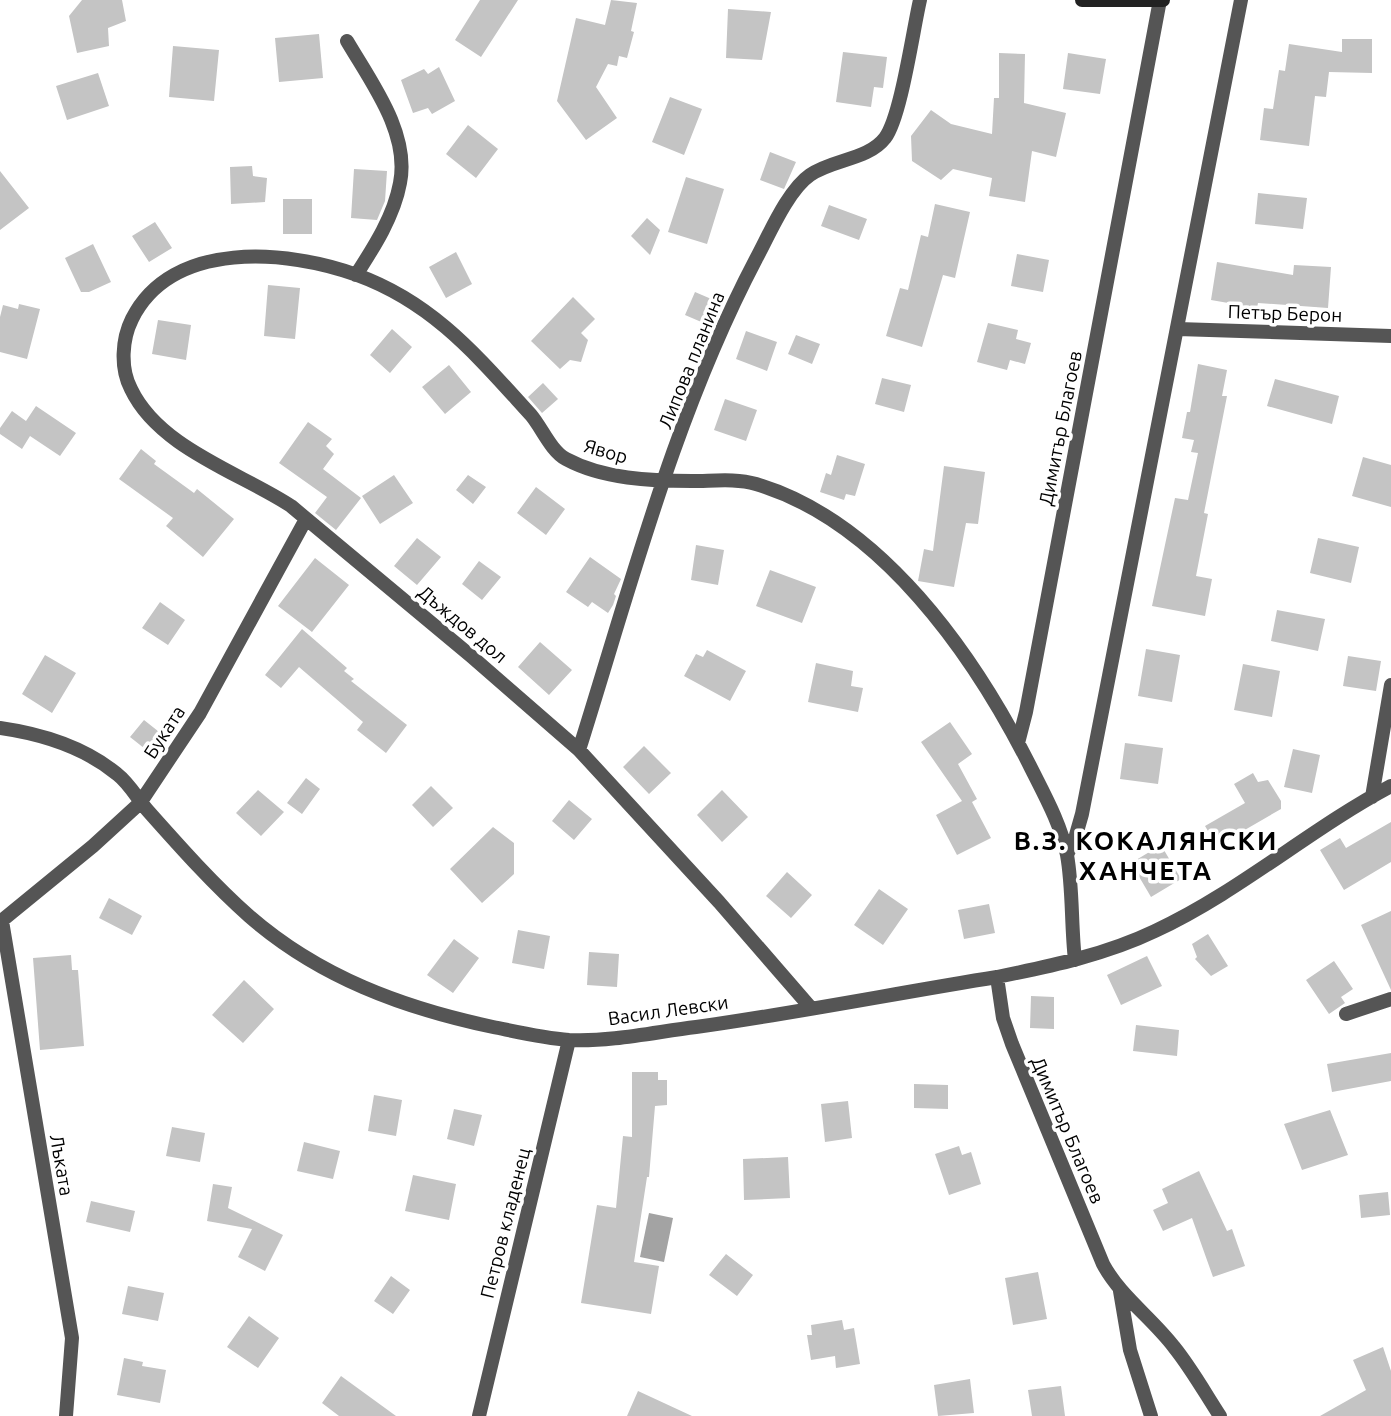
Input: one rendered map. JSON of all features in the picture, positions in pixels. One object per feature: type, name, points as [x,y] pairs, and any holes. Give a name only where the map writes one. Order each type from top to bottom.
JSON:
[{"type":"main road","points":[[1082,0],[1162,0]]},
{"type":"street","name":"Липова планина","points":[[579,750],[664,481],[718,335],[784,209],[809,176],[878,146],[887,135],[897,109],[920,0]]},
{"type":"street","name":"Димитър Благоев","points":[[1018,743],[1162,0]]},
{"type":"street","points":[[1067,855],[1082,814],[1241,0]]},
{"type":"street","points":[[347,41],[391,121],[402,169],[396,200],[356,275]]},
{"type":"street","name":"Явор","points":[[153,291],[191,266],[228,258],[263,257],[310,261],[356,275],[396,293],[446,325],[535,419],[561,456],[605,472],[628,477],[664,481],[752,482],[819,511],[877,556],[918,596],[948,632],[1018,743]]},
{"type":"street","name":"Дъждов дол","points":[[153,291],[134,316],[125,340],[124,358],[131,390],[151,417],[181,443],[220,468],[271,493],[306,519],[579,750],[719,902],[811,1008]]},
{"type":"street","name":"Петър Берон","points":[[1178,329],[1391,336]]},
{"type":"street","name":"Буката","points":[[1,922],[140,803],[200,713],[306,519]]},
{"type":"street","points":[[1372,797],[1391,685]]},
{"type":"street","name":"Васил Левски","points":[[0,729],[57,740],[103,763],[120,776],[140,803],[207,876],[248,915],[275,937],[322,968],[375,993],[437,1014],[569,1040],[649,1033],[811,1008],[997,977],[1106,951],[1155,931],[1201,906],[1391,786]]},
{"type":"street","points":[[1018,743],[1054,817],[1067,855],[1075,960]]},
{"type":"street","name":"Лъката","points":[[1,922],[72,1338],[68,1415]]},
{"type":"street","name":"Димитър Благоев","points":[[997,977],[1003,1018],[1012,1044],[1103,1264],[1120,1291],[1143,1311],[1175,1348],[1220,1416]]},
{"type":"street","points":[[1346,1014],[1391,999]]},
{"type":"street","name":"Петров кладенец","points":[[478,1416],[569,1040]]},
{"type":"street","name":"Димитър Благоев","points":[[1120,1291],[1130,1350],[1151,1416]]},
{"type":"shaded area","points":[[649,1213],[673,1218],[664,1262],[640,1257]]},
{"type":"building","points":[[82,0],[122,0],[126,21],[108,28],[109,46],[77,53],[69,16]]},
{"type":"building","points":[[480,0],[518,0],[481,57],[455,40]]},
{"type":"building","points":[[611,0],[637,3],[631,31],[634,32],[627,58],[619,56],[617,66],[608,64],[596,87],[617,118],[586,140],[557,101],[576,18],[605,25]]},
{"type":"building","points":[[728,9],[771,12],[762,60],[726,58]]},
{"type":"building","points":[[319,34],[323,78],[279,82],[275,38]]},
{"type":"building","points":[[1342,39],[1372,39],[1372,73],[1329,72],[1326,97],[1315,96],[1309,146],[1260,140],[1264,108],[1273,109],[1279,70],[1285,71],[1289,44],[1342,52]]},
{"type":"building","points":[[173,46],[219,50],[214,101],[169,97]]},
{"type":"building","points":[[843,52],[887,57],[883,88],[874,87],[871,107],[836,102]]},
{"type":"building","points":[[999,53],[1025,54],[1024,103],[1066,113],[1056,157],[1032,151],[1025,202],[989,196],[992,178],[953,169],[941,180],[912,161],[911,136],[931,110],[951,124],[992,134],[994,98],[999,98]]},
{"type":"building","points":[[1068,53],[1106,59],[1100,94],[1063,89]]},
{"type":"building","points":[[439,67],[455,101],[432,114],[428,108],[413,113],[401,80],[424,69],[428,74]]},
{"type":"building","points":[[98,73],[109,106],[67,120],[56,86]]},
{"type":"building","points":[[670,97],[702,109],[684,155],[652,142]]},
{"type":"building","points":[[468,125],[498,149],[476,178],[446,154]]},
{"type":"building","points":[[770,152],[796,162],[784,189],[760,180]]},
{"type":"building","points":[[252,166],[253,176],[267,178],[265,202],[231,204],[230,167]]},
{"type":"building","points":[[354,169],[387,171],[385,201],[377,220],[351,218]]},
{"type":"building","points":[[0,171],[29,208],[0,230]]},
{"type":"building","points":[[686,177],[724,189],[707,244],[668,232]]},
{"type":"building","points":[[1258,193],[1307,198],[1303,229],[1255,224]]},
{"type":"building","points":[[283,199],[312,199],[312,234],[283,234]]},
{"type":"building","points":[[935,204],[970,212],[955,278],[943,275],[922,347],[886,336],[900,288],[908,290],[921,235],[928,237]]},
{"type":"building","points":[[829,205],[867,219],[859,240],[821,226]]},
{"type":"building","points":[[647,218],[660,230],[650,255],[631,236]]},
{"type":"building","points":[[155,222],[172,248],[149,262],[132,236]]},
{"type":"building","points":[[93,244],[111,282],[89,292],[81,292],[65,258]]},
{"type":"building","points":[[456,252],[472,284],[446,298],[429,267]]},
{"type":"building","points":[[1017,254],[1049,260],[1043,292],[1011,286]]},
{"type":"building","points":[[1217,262],[1293,275],[1294,265],[1331,267],[1328,308],[1258,303],[1257,308],[1211,300]]},
{"type":"building","points":[[268,285],[300,288],[295,339],[264,336]]},
{"type":"building","points":[[695,292],[723,304],[713,327],[685,315]]},
{"type":"building","points":[[573,297],[595,319],[581,333],[588,340],[581,362],[570,360],[560,369],[531,341]]},
{"type":"building","points":[[19,304],[40,309],[27,359],[0,352],[0,317],[3,305],[18,309]]},
{"type":"building","points":[[158,320],[191,325],[186,360],[152,354]]},
{"type":"building","points":[[988,323],[1018,330],[1016,339],[1031,343],[1025,364],[1010,360],[1007,370],[977,362]]},
{"type":"building","points":[[392,329],[412,347],[390,373],[370,355]]},
{"type":"building","points":[[746,331],[777,342],[767,371],[736,359]]},
{"type":"building","points":[[796,335],[820,344],[812,364],[788,354]]},
{"type":"building","points":[[1198,364],[1227,370],[1222,396],[1227,396],[1204,513],[1208,514],[1196,576],[1212,579],[1205,616],[1152,606],[1175,498],[1188,500],[1198,453],[1191,452],[1194,440],[1182,438],[1187,412],[1190,412]]},
{"type":"building","points":[[449,365],[471,392],[445,414],[422,387]]},
{"type":"building","points":[[882,378],[911,385],[904,412],[875,404]]},
{"type":"building","points":[[1275,379],[1339,396],[1332,424],[1267,406]]},
{"type":"building","points":[[543,383],[558,399],[542,413],[528,397]]},
{"type":"building","points":[[725,399],[757,410],[746,441],[714,430]]},
{"type":"building","points":[[36,406],[76,433],[60,456],[30,436],[22,449],[0,434],[0,428],[12,411],[26,421]]},
{"type":"building","points":[[308,422],[332,439],[326,446],[334,454],[323,469],[361,498],[336,530],[315,513],[327,497],[279,463]]},
{"type":"building","points":[[141,449],[156,461],[154,464],[194,493],[197,489],[234,519],[203,557],[166,526],[173,518],[119,479]]},
{"type":"building","points":[[837,455],[865,464],[855,496],[846,494],[844,500],[820,492],[826,473],[831,475]]},
{"type":"building","points":[[1363,457],[1391,465],[1391,507],[1352,496]]},
{"type":"building","points":[[944,466],[985,472],[978,524],[966,523],[954,587],[918,581],[924,549],[933,551]]},
{"type":"building","points":[[394,475],[413,503],[380,524],[362,496]]},
{"type":"building","points":[[468,475],[486,487],[473,504],[456,490]]},
{"type":"building","points":[[536,487],[565,509],[546,535],[517,513]]},
{"type":"building","points":[[417,538],[441,557],[417,585],[394,566]]},
{"type":"building","points":[[1318,538],[1359,547],[1351,583],[1310,573]]},
{"type":"building","points":[[696,545],[724,550],[718,585],[691,580]]},
{"type":"building","points":[[590,557],[621,579],[608,613],[592,602],[588,607],[566,592]]},
{"type":"building","points":[[315,558],[349,585],[312,632],[278,606]]},
{"type":"building","points":[[479,561],[501,577],[482,600],[462,584]]},
{"type":"building","points":[[770,570],[816,587],[802,623],[756,606]]},
{"type":"building","points":[[160,602],[185,620],[168,645],[142,628]]},
{"type":"building","points":[[1277,610],[1325,619],[1318,651],[1271,641]]},
{"type":"building","points":[[302,629],[347,668],[344,671],[354,679],[351,681],[407,725],[386,753],[357,730],[363,722],[299,667],[281,688],[265,675]]},
{"type":"building","points":[[540,642],[572,670],[549,695],[518,667]]},
{"type":"building","points":[[1146,649],[1180,655],[1172,702],[1138,696]]},
{"type":"building","points":[[707,650],[746,671],[730,701],[684,676],[696,654],[703,657]]},
{"type":"building","points":[[45,655],[76,673],[52,713],[22,694]]},
{"type":"building","points":[[1348,656],[1381,661],[1376,691],[1343,686]]},
{"type":"building","points":[[816,663],[853,671],[851,686],[863,688],[858,712],[808,702]]},
{"type":"building","points":[[1243,664],[1280,671],[1272,717],[1234,710]]},
{"type":"building","points":[[144,720],[168,739],[154,756],[130,737]]},
{"type":"building","points":[[950,722],[972,754],[958,764],[977,799],[972,802],[991,838],[957,855],[936,815],[962,801],[921,742]]},
{"type":"building","points":[[1125,743],[1163,748],[1158,784],[1120,779]]},
{"type":"building","points":[[644,746],[671,773],[649,794],[623,767]]},
{"type":"building","points":[[1293,749],[1320,755],[1312,793],[1284,787]]},
{"type":"building","points":[[1253,773],[1258,782],[1268,780],[1281,801],[1281,809],[1217,846],[1205,826],[1245,803],[1234,784]]},
{"type":"building","points":[[306,778],[320,789],[302,814],[287,803]]},
{"type":"building","points":[[431,786],[453,808],[433,827],[412,805]]},
{"type":"building","points":[[258,790],[284,812],[261,836],[236,813]]},
{"type":"building","points":[[722,790],[748,817],[722,842],[697,815]]},
{"type":"building","points":[[569,800],[592,819],[574,840],[552,821]]},
{"type":"building","points":[[1391,822],[1391,862],[1344,890],[1320,850],[1340,838],[1346,848]]},
{"type":"building","points":[[493,827],[514,843],[514,874],[482,903],[450,869]]},
{"type":"building","points":[[1161,845],[1181,879],[1151,897],[1131,863]]},
{"type":"building","points":[[787,872],[812,895],[791,918],[766,896]]},
{"type":"building","points":[[879,889],[908,909],[883,945],[854,925]]},
{"type":"building","points":[[109,898],[142,916],[132,935],[99,918]]},
{"type":"building","points":[[989,904],[995,933],[964,939],[958,910]]},
{"type":"building","points":[[1391,911],[1391,990],[1361,925]]},
{"type":"building","points":[[518,930],[550,936],[544,969],[512,963]]},
{"type":"building","points":[[1208,934],[1228,966],[1211,976],[1195,959],[1197,957],[1192,944]]},
{"type":"building","points":[[454,939],[479,958],[453,993],[427,975]]},
{"type":"building","points":[[589,952],[619,954],[617,987],[587,985]]},
{"type":"building","points":[[71,955],[72,970],[78,970],[84,1046],[40,1050],[33,958]]},
{"type":"building","points":[[1147,956],[1162,986],[1121,1005],[1107,975]]},
{"type":"building","points":[[1334,961],[1353,989],[1341,997],[1345,1003],[1329,1014],[1306,980]]},
{"type":"building","points":[[244,980],[274,1009],[243,1043],[212,1015]]},
{"type":"building","points":[[1031,996],[1054,997],[1054,1029],[1030,1028]]},
{"type":"building","points":[[1136,1025],[1179,1030],[1177,1056],[1133,1051]]},
{"type":"building","points":[[1391,1053],[1391,1081],[1332,1092],[1327,1064]]},
{"type":"building","points":[[632,1072],[658,1072],[658,1080],[667,1080],[667,1105],[655,1106],[649,1177],[634,1262],[659,1266],[651,1314],[581,1303],[597,1205],[616,1208],[623,1136],[632,1137]]},
{"type":"building","points":[[914,1084],[948,1085],[948,1109],[914,1108]]},
{"type":"building","points":[[374,1095],[402,1100],[396,1136],[368,1131]]},
{"type":"building","points":[[848,1101],[852,1138],[825,1142],[821,1104]]},
{"type":"building","points":[[454,1109],[482,1115],[474,1146],[447,1139]]},
{"type":"building","points":[[1330,1110],[1348,1155],[1302,1170],[1284,1124]]},
{"type":"building","points":[[172,1127],[205,1133],[200,1162],[166,1156]]},
{"type":"building","points":[[304,1142],[340,1151],[333,1179],[297,1171]]},
{"type":"building","points":[[959,1146],[962,1155],[971,1152],[981,1184],[949,1195],[935,1154]]},
{"type":"building","points":[[788,1157],[790,1198],[744,1200],[743,1159]]},
{"type":"building","points":[[1199,1171],[1227,1231],[1232,1229],[1245,1266],[1213,1277],[1192,1218],[1163,1231],[1153,1210],[1168,1203],[1162,1189]]},
{"type":"building","points":[[413,1175],[456,1184],[449,1220],[405,1211]]},
{"type":"building","points":[[213,1184],[232,1187],[228,1208],[283,1235],[265,1271],[238,1257],[252,1229],[207,1221]]},
{"type":"building","points":[[1388,1192],[1390,1215],[1361,1218],[1359,1195]]},
{"type":"building","points":[[91,1201],[135,1211],[130,1232],[86,1222]]},
{"type":"building","points":[[726,1254],[753,1275],[737,1296],[709,1275]]},
{"type":"building","points":[[1038,1272],[1047,1319],[1013,1325],[1005,1278]]},
{"type":"building","points":[[391,1276],[410,1290],[393,1314],[374,1301]]},
{"type":"building","points":[[128,1286],[164,1293],[158,1321],[122,1314]]},
{"type":"building","points":[[249,1316],[279,1338],[258,1368],[227,1347]]},
{"type":"building","points":[[842,1320],[844,1330],[854,1328],[860,1364],[836,1368],[835,1356],[811,1360],[807,1335],[812,1335],[811,1325]]},
{"type":"building","points":[[1383,1347],[1391,1371],[1391,1416],[1320,1416],[1366,1390],[1353,1360]]},
{"type":"building","points":[[124,1358],[143,1362],[142,1366],[166,1370],[160,1403],[117,1395]]},
{"type":"building","points":[[341,1376],[396,1416],[339,1416],[322,1403]]},
{"type":"building","points":[[970,1379],[974,1413],[938,1416],[934,1385]]},
{"type":"building","points":[[1061,1386],[1065,1416],[1032,1416],[1028,1390]]},
{"type":"building","points":[[638,1391],[692,1416],[627,1416]]},
{"type":"district","name":"В.З. КОКАЛЯНСКИ ХАНЧЕТА","points":[[1146,856]]}]
